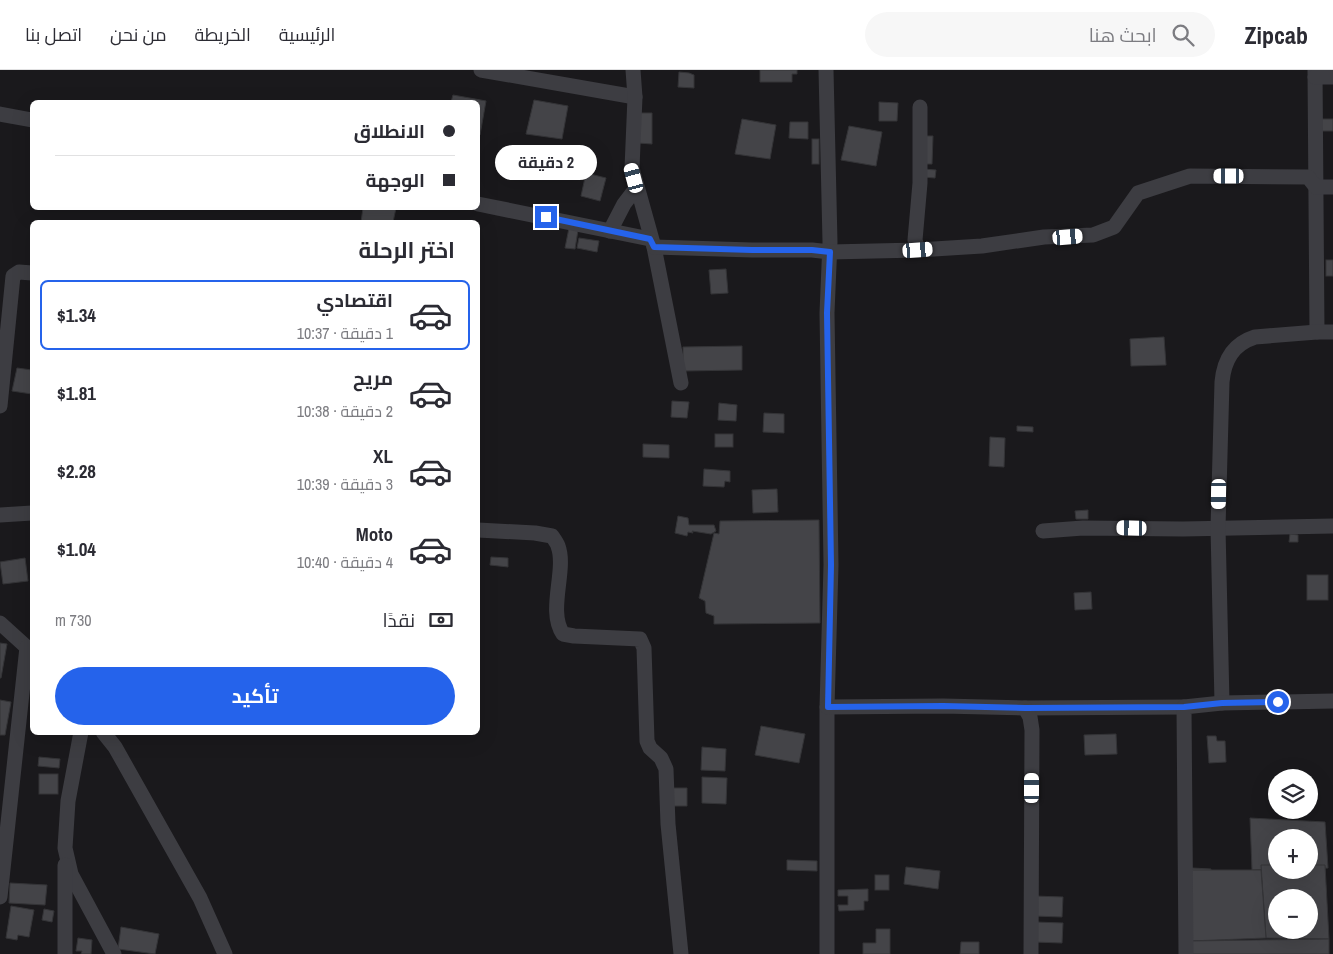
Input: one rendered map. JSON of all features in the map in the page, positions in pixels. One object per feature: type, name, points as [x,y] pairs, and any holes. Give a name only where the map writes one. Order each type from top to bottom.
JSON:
[{"type":"street","points":[[481,70],[635,97]]},
{"type":"street","points":[[633,70],[635,97],[632,168],[652,243],[681,383]]},
{"type":"street","points":[[826,70],[830,252],[827,313],[831,565],[826,954]]},
{"type":"street","points":[[1317,332],[1315,74],[1333,77]]},
{"type":"street","points":[[918,250],[915,240],[920,183],[920,107]]},
{"type":"street","points":[[0,114],[30,120]]},
{"type":"street","points":[[480,204],[610,231],[652,243],[752,250],[812,250],[830,252],[982,246],[1044,237],[1093,235],[1114,227],[1138,193],[1190,176],[1308,176],[1316,187]]},
{"type":"street","points":[[610,231],[624,204],[637,187]]},
{"type":"street","points":[[1316,187],[1333,187]]},
{"type":"street","points":[[0,406],[13,276],[19,272],[30,273]]},
{"type":"street","points":[[1222,703],[1218,528],[1222,382],[1226,362],[1237,346],[1245,340],[1255,337],[1333,332]]},
{"type":"street","points":[[0,516],[30,513]]},
{"type":"street","points":[[1044,531],[1098,528],[1333,526]]},
{"type":"street","points":[[480,530],[535,533],[552,536],[558,546],[560,558],[557,626],[563,634],[640,639],[644,648],[647,741],[650,748],[661,758],[666,769],[668,824],[681,954]]},
{"type":"street","points":[[0,623],[30,649],[0,897]]},
{"type":"street","points":[[828,707],[1184,707],[1222,703],[1333,701]]},
{"type":"street","points":[[1184,707],[1186,954]]},
{"type":"street","points":[[1025,708],[1030,717],[1032,730],[1031,954]]},
{"type":"street","points":[[65,954],[68,800],[80,735]]},
{"type":"street","points":[[106,735],[116,747],[195,890],[225,954]]},
{"type":"street","points":[[66,848],[71,874],[114,954]]},
{"type":"building","points":[[760,70],[797,70],[797,74],[792,74],[792,82],[760,82]]},
{"type":"building","points":[[679,72],[694,75],[694,88],[678,87]]},
{"type":"building","points":[[453,95],[486,101],[480,135],[480,100],[452,100]]},
{"type":"building","points":[[534,100],[568,106],[562,139],[526,134]]},
{"type":"building","points":[[879,102],[898,103],[897,121],[879,121]]},
{"type":"building","points":[[638,113],[652,113],[652,144],[638,143]]},
{"type":"building","points":[[742,119],[776,125],[770,159],[735,154]]},
{"type":"building","points":[[1320,119],[1333,119],[1333,131],[1320,131]]},
{"type":"building","points":[[790,122],[808,122],[808,139],[789,138]]},
{"type":"building","points":[[849,126],[882,132],[876,166],[841,160]]},
{"type":"building","points":[[925,136],[933,136],[932,164],[924,164]]},
{"type":"building","points":[[812,139],[819,139],[819,164],[812,164]]},
{"type":"building","points":[[923,169],[936,170],[935,178],[923,177]]},
{"type":"building","points":[[586,173],[606,178],[600,201],[581,196]]},
{"type":"building","points":[[363,210],[396,210],[393,220],[361,220]]},
{"type":"building","points":[[569,228],[578,230],[575,249],[565,248]]},
{"type":"building","points":[[579,238],[599,241],[597,252],[577,248]]},
{"type":"building","points":[[1326,260],[1333,260],[1333,276],[1326,276]]},
{"type":"building","points":[[726,269],[728,293],[711,294],[709,270]]},
{"type":"building","points":[[1164,337],[1166,365],[1131,366],[1130,339]]},
{"type":"building","points":[[742,346],[742,370],[683,371],[683,347]]},
{"type":"building","points":[[17,368],[30,370],[30,394],[12,391]]},
{"type":"building","points":[[672,401],[689,402],[687,418],[671,417]]},
{"type":"building","points":[[719,403],[737,405],[736,421],[718,420]]},
{"type":"building","points":[[764,413],[784,414],[784,433],[763,432]]},
{"type":"building","points":[[1017,426],[1033,427],[1033,432],[1017,431]]},
{"type":"building","points":[[715,434],[733,434],[733,447],[715,447]]},
{"type":"building","points":[[990,437],[1005,438],[1004,467],[989,466]]},
{"type":"building","points":[[643,444],[669,445],[669,458],[643,457]]},
{"type":"building","points":[[704,469],[730,471],[730,482],[725,481],[724,487],[703,486]]},
{"type":"building","points":[[777,489],[778,512],[753,513],[752,490]]},
{"type":"building","points":[[1088,510],[1088,519],[1076,519],[1075,511]]},
{"type":"building","points":[[678,516],[688,518],[689,525],[714,525],[716,531],[711,534],[692,531],[693,533],[688,532],[687,536],[675,533]]},
{"type":"building","points":[[819,520],[820,623],[714,624],[714,616],[706,613],[705,601],[699,598],[714,533],[719,534],[720,521]]},
{"type":"building","points":[[1290,534],[1298,535],[1298,542],[1289,542]]},
{"type":"building","points":[[491,557],[508,558],[508,567],[490,565]]},
{"type":"building","points":[[25,558],[28,581],[3,584],[0,562]]},
{"type":"building","points":[[1307,575],[1328,575],[1328,600],[1307,600]]},
{"type":"building","points":[[1091,592],[1092,609],[1075,610],[1074,593]]},
{"type":"building","points":[[0,643],[7,644],[1,678],[0,678]]},
{"type":"building","points":[[0,700],[11,702],[5,735],[0,735]]},
{"type":"building","points":[[761,726],[805,734],[799,763],[755,755]]},
{"type":"building","points":[[1116,734],[1117,754],[1085,755],[1084,735]]},
{"type":"building","points":[[1207,736],[1216,736],[1217,741],[1225,741],[1226,762],[1209,763]]},
{"type":"building","points":[[702,747],[726,749],[725,771],[701,770]]},
{"type":"building","points":[[39,757],[60,759],[59,768],[38,766]]},
{"type":"building","points":[[39,774],[58,774],[58,794],[39,794]]},
{"type":"building","points":[[702,777],[727,778],[726,804],[702,803]]},
{"type":"building","points":[[671,788],[687,788],[687,806],[672,806]]},
{"type":"building","points":[[1250,818],[1325,822],[1328,868],[1318,869],[1318,829],[1268,829],[1268,869],[1252,870]]},
{"type":"building","points":[[787,860],[817,861],[817,871],[787,870]]},
{"type":"building","points":[[1261,865],[1268,865],[1268,879],[1318,879],[1318,865],[1325,865],[1329,939],[1318,939],[1318,889],[1268,889],[1268,938],[1266,938]]},
{"type":"building","points":[[906,867],[940,871],[938,889],[904,884]]},
{"type":"building","points":[[1192,868],[1211,869],[1210,878],[1192,877]]},
{"type":"building","points":[[1189,870],[1261,870],[1266,938],[1190,941]]},
{"type":"building","points":[[875,875],[889,875],[889,890],[875,890]]},
{"type":"building","points":[[10,883],[47,885],[45,905],[9,903]]},
{"type":"building","points":[[868,889],[868,901],[864,901],[864,910],[839,911],[838,905],[848,905],[848,896],[838,896],[838,890]]},
{"type":"building","points":[[1034,896],[1063,897],[1062,917],[1034,916]]},
{"type":"building","points":[[11,906],[34,910],[29,937],[18,935],[17,940],[6,938]]},
{"type":"building","points":[[44,909],[54,911],[52,922],[42,920]]},
{"type":"building","points":[[1035,922],[1063,923],[1062,943],[1034,942]]},
{"type":"building","points":[[121,927],[159,934],[155,954],[118,949]]},
{"type":"building","points":[[876,929],[890,929],[890,954],[863,954],[863,943],[876,943]]},
{"type":"building","points":[[78,938],[92,940],[91,954],[81,954],[82,951],[76,951]]},
{"type":"building","points":[[1329,939],[1329,954],[1190,954],[1190,941]]},
{"type":"building","points":[[961,942],[979,942],[979,954],[960,954]]},
{"type":"route","points":[[546,217],[650,239],[654,247],[830,252],[827,313],[831,565],[828,707],[1184,707],[1222,703],[1278,702]]}]
